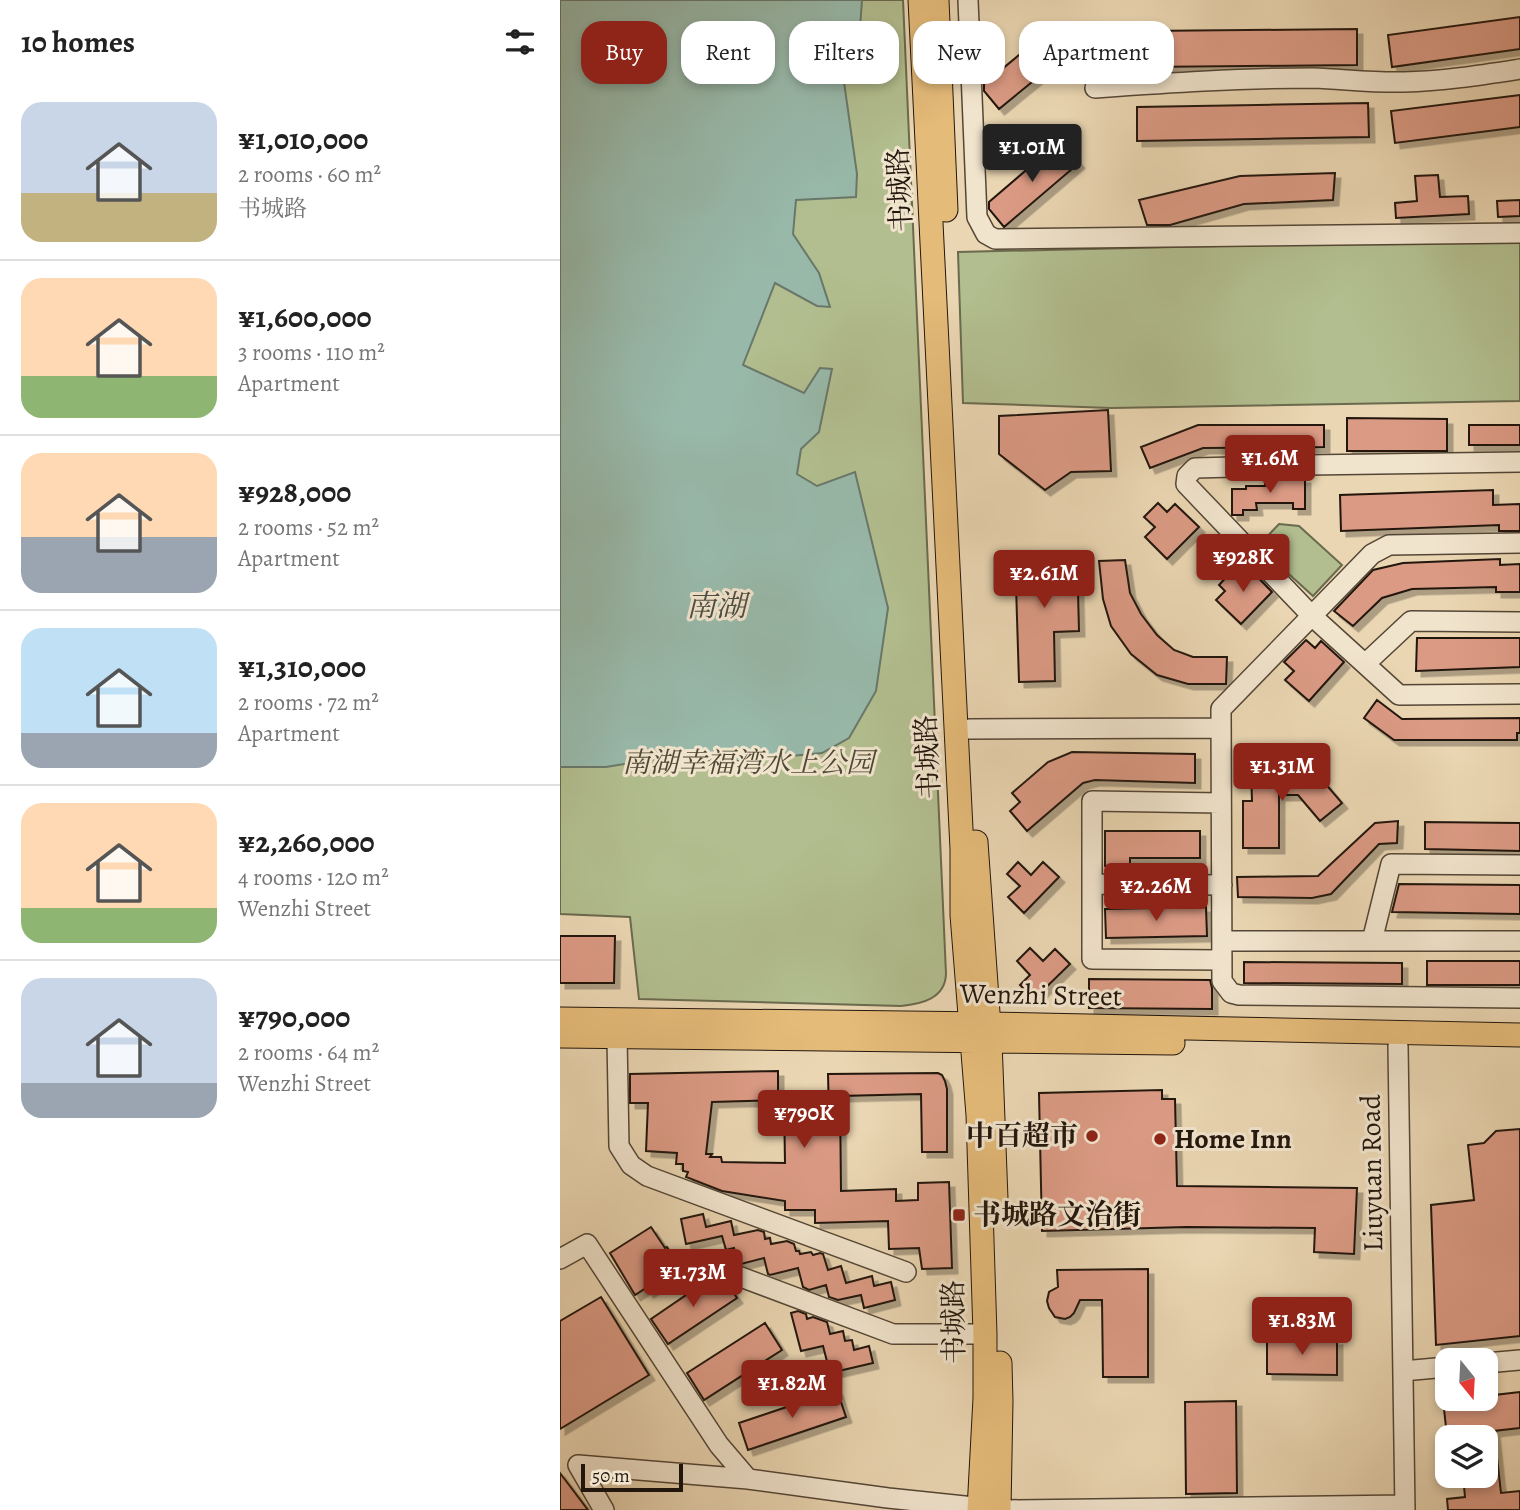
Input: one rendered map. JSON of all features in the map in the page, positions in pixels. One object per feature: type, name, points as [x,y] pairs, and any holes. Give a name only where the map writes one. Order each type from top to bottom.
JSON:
[{"type":"main road","name":"书城路","points":[[920,0],[962,849],[962,915],[994,1124],[1001,1401],[989,1510]]},
{"type":"main road","name":"书城路","points":[[937,0],[980,1032],[978,1115],[989,1510]]},
{"type":"main road","name":"Wenzhi Street","points":[[560,1019],[1398,1046],[1520,1047]]},
{"type":"main road","name":"Wenzhi Street","points":[[560,1036],[617,1038],[980,1032],[1520,1034]]},
{"type":"street","points":[[968,0],[977,217],[986,234],[995,239],[1520,233]]},
{"type":"street","points":[[1095,88],[1262,79],[1315,78],[1405,82],[1462,78],[1520,69]]},
{"type":"street","points":[[1520,462],[1195,468],[1187,476],[1186,484],[1312,616],[1399,695],[1520,694]]},
{"type":"street","points":[[1520,543],[1389,545],[1372,554],[1221,709],[1222,981],[1231,993],[1239,996],[1520,998]]},
{"type":"street","points":[[1365,664],[1410,621],[1520,622]]},
{"type":"street","points":[[969,729],[1221,728]]},
{"type":"street","points":[[1221,803],[1092,801],[1092,959],[1372,941],[1520,940]]},
{"type":"street","points":[[1372,941],[1391,864],[1520,864]]},
{"type":"street","points":[[1092,884],[1222,885]]},
{"type":"street","points":[[617,1038],[619,1146],[631,1165],[647,1176],[906,1272]]},
{"type":"street","name":"Liuyuan Road","points":[[1398,1046],[1405,1508]]},
{"type":"street","points":[[560,1259],[587,1244],[719,1445],[748,1479]]},
{"type":"street","points":[[698,1261],[893,1335],[985,1334]]},
{"type":"street","points":[[1498,1362],[1520,1360]]},
{"type":"street","points":[[1403,1371],[1435,1368]]},
{"type":"street","points":[[604,1510],[579,1465],[748,1479],[989,1510]]},
{"type":"street","points":[[1007,1510],[1405,1508]]},
{"type":"green space","name":"南湖幸福湾水上公园","points":[[560,0],[903,0],[945,982],[931,999],[901,1006],[639,999],[630,917],[560,914]]},
{"type":"green space","points":[[1520,239],[1520,401],[1111,408],[963,403],[958,252]]},
{"type":"green space","points":[[1279,524],[1299,526],[1342,565],[1313,596],[1258,546]]},
{"type":"water","name":"南湖","points":[[560,0],[862,0],[860,21],[789,21],[789,84],[844,84],[857,174],[856,197],[796,200],[793,234],[819,273],[830,307],[817,306],[775,283],[743,365],[804,393],[820,368],[832,369],[819,432],[801,449],[797,474],[817,486],[855,472],[888,608],[876,691],[849,738],[822,753],[739,761],[661,758],[606,767],[560,767]]},
{"type":"building","points":[[1520,17],[1520,49],[1392,67],[1388,35]]},
{"type":"building","points":[[1357,29],[1357,65],[1174,67],[1174,31]]},
{"type":"building","points":[[1019,55],[1019,84],[1030,84],[999,109],[984,91],[984,84],[1005,84],[1005,67]]},
{"type":"building","points":[[1520,95],[1520,127],[1395,143],[1391,111]]},
{"type":"building","points":[[1368,103],[1369,137],[1137,141],[1137,107]]},
{"type":"building","points":[[1060,141],[1079,163],[1004,227],[989,209],[989,202]]},
{"type":"building","points":[[1335,173],[1333,200],[1244,204],[1170,225],[1147,225],[1139,200],[1240,176]]},
{"type":"building","points":[[1438,175],[1440,197],[1468,196],[1469,214],[1396,218],[1395,203],[1417,201],[1415,176]]},
{"type":"building","points":[[1520,200],[1520,216],[1498,217],[1497,201]]},
{"type":"building","points":[[1108,410],[1111,471],[1071,472],[1045,490],[999,454],[999,416]]},
{"type":"building","points":[[1347,418],[1447,419],[1447,451],[1347,451]]},
{"type":"building","points":[[1198,425],[1324,425],[1324,447],[1203,448],[1150,468],[1141,447]]},
{"type":"building","points":[[1469,425],[1520,425],[1520,445],[1469,445]]},
{"type":"building","points":[[1305,478],[1305,509],[1293,509],[1293,503],[1256,503],[1257,510],[1243,510],[1243,515],[1232,515],[1232,489],[1265,486],[1265,479]]},
{"type":"building","points":[[1493,490],[1493,505],[1520,504],[1520,531],[1499,531],[1499,525],[1341,531],[1340,495]]},
{"type":"building","points":[[1158,503],[1167,512],[1175,504],[1199,527],[1167,559],[1145,537],[1155,527],[1144,517]]},
{"type":"building","points":[[1077,553],[1079,631],[1054,632],[1055,681],[1019,682],[1015,554]]},
{"type":"building","points":[[1500,559],[1500,565],[1520,564],[1520,592],[1496,592],[1496,587],[1412,589],[1382,598],[1353,626],[1334,611],[1373,570],[1403,563]]},
{"type":"building","points":[[1125,560],[1130,593],[1141,614],[1157,635],[1174,650],[1193,657],[1227,657],[1226,684],[1188,684],[1157,675],[1131,654],[1111,626],[1103,599],[1099,561]]},
{"type":"building","points":[[1248,567],[1272,592],[1241,624],[1216,600],[1225,591],[1219,585],[1232,571],[1239,577]]},
{"type":"building","points":[[1417,638],[1520,638],[1520,667],[1416,671]]},
{"type":"building","points":[[1306,640],[1315,648],[1321,641],[1344,662],[1309,701],[1285,680],[1294,671],[1284,662]]},
{"type":"building","points":[[1377,700],[1402,719],[1520,718],[1520,733],[1517,733],[1517,740],[1394,740],[1364,718]]},
{"type":"building","points":[[1072,752],[1195,754],[1195,783],[1095,780],[1083,783],[1027,831],[1010,811],[1020,802],[1012,793],[1048,762]]},
{"type":"building","points":[[1312,768],[1342,803],[1320,821],[1298,795],[1279,795],[1279,848],[1243,848],[1243,801],[1252,801],[1251,770]]},
{"type":"building","points":[[1398,821],[1397,843],[1379,844],[1331,894],[1312,898],[1238,897],[1237,877],[1318,876],[1375,823]]},
{"type":"building","points":[[1425,822],[1520,823],[1520,851],[1425,849]]},
{"type":"building","points":[[1105,831],[1200,831],[1200,858],[1130,858],[1130,865],[1105,866]]},
{"type":"building","points":[[1018,862],[1031,875],[1043,862],[1059,877],[1024,913],[1008,897],[1020,886],[1007,874]]},
{"type":"building","points":[[1399,884],[1520,885],[1520,914],[1392,912]]},
{"type":"building","points":[[1206,907],[1207,936],[1106,938],[1105,909]]},
{"type":"building","points":[[560,936],[615,936],[614,983],[560,983]]},
{"type":"building","points":[[1030,948],[1043,961],[1055,949],[1070,964],[1034,999],[1020,985],[1030,975],[1017,961]]},
{"type":"building","points":[[1427,961],[1520,961],[1520,985],[1427,985]]},
{"type":"building","points":[[1244,962],[1402,963],[1402,984],[1244,983]]},
{"type":"building","points":[[1089,979],[1210,980],[1212,1009],[1089,1008]]},
{"type":"building","points":[[778,1071],[778,1100],[712,1102],[706,1154],[712,1154],[710,1157],[721,1157],[722,1162],[785,1163],[784,1102],[804,1102],[804,1115],[829,1114],[828,1074],[942,1075],[947,1089],[947,1152],[922,1152],[921,1094],[840,1096],[841,1191],[896,1189],[896,1201],[918,1200],[918,1183],[949,1182],[952,1268],[922,1269],[919,1248],[889,1249],[888,1221],[815,1223],[815,1210],[785,1210],[785,1201],[722,1191],[686,1177],[688,1172],[683,1171],[683,1164],[676,1164],[677,1153],[646,1151],[648,1103],[630,1103],[630,1074]]},
{"type":"building","points":[[1162,1090],[1162,1099],[1175,1099],[1177,1186],[1357,1188],[1354,1254],[1314,1252],[1315,1228],[1187,1227],[1042,1231],[1039,1093]]},
{"type":"building","points":[[1520,1129],[1520,1336],[1436,1345],[1431,1205],[1474,1200],[1468,1145],[1484,1143],[1496,1131]]},
{"type":"building","points":[[703,1214],[706,1227],[731,1221],[734,1235],[758,1230],[764,1232],[765,1239],[770,1238],[771,1244],[787,1241],[794,1244],[800,1254],[823,1254],[828,1270],[841,1266],[846,1283],[872,1276],[874,1286],[891,1282],[895,1300],[864,1308],[861,1295],[838,1300],[829,1297],[826,1285],[809,1290],[803,1287],[798,1268],[770,1275],[764,1258],[738,1263],[734,1248],[726,1250],[722,1236],[686,1244],[681,1219]]},
{"type":"building","points":[[651,1227],[678,1264],[668,1271],[672,1277],[648,1292],[646,1288],[635,1295],[610,1253]]},
{"type":"building","points":[[1148,1269],[1148,1377],[1103,1377],[1102,1300],[1080,1300],[1070,1317],[1055,1317],[1047,1301],[1049,1292],[1058,1287],[1057,1270]]},
{"type":"building","points":[[711,1279],[729,1286],[737,1298],[668,1344],[651,1319],[695,1289],[697,1292],[696,1289]]},
{"type":"building","points":[[601,1297],[649,1375],[560,1429],[560,1321]]},
{"type":"building","points":[[798,1311],[806,1314],[807,1319],[813,1317],[827,1322],[830,1334],[843,1331],[845,1341],[852,1340],[854,1350],[869,1346],[873,1363],[830,1373],[823,1346],[801,1351],[791,1313]]},
{"type":"building","points":[[765,1323],[782,1350],[704,1400],[687,1373]]},
{"type":"building","points":[[1267,1340],[1337,1340],[1337,1375],[1267,1374]]},
{"type":"building","points":[[837,1390],[846,1417],[748,1450],[739,1423]]},
{"type":"building","points":[[1520,1392],[1520,1428],[1498,1431],[1498,1425],[1446,1425],[1444,1411],[1498,1411],[1498,1395]]},
{"type":"building","points":[[1236,1401],[1237,1493],[1186,1494],[1185,1402]]},
{"type":"building","points":[[1498,1466],[1501,1493],[1520,1491],[1520,1510],[1448,1510],[1447,1499],[1465,1497],[1464,1488],[1498,1488]]},
{"type":"building","points":[[560,1473],[588,1510],[560,1510]]},
{"type":"place","name":"中百超市","points":[[1092,1136]]},
{"type":"place","name":"Home Inn","points":[[1160,1139]]},
{"type":"place","name":"书城路文治街","points":[[959,1215]]}]
